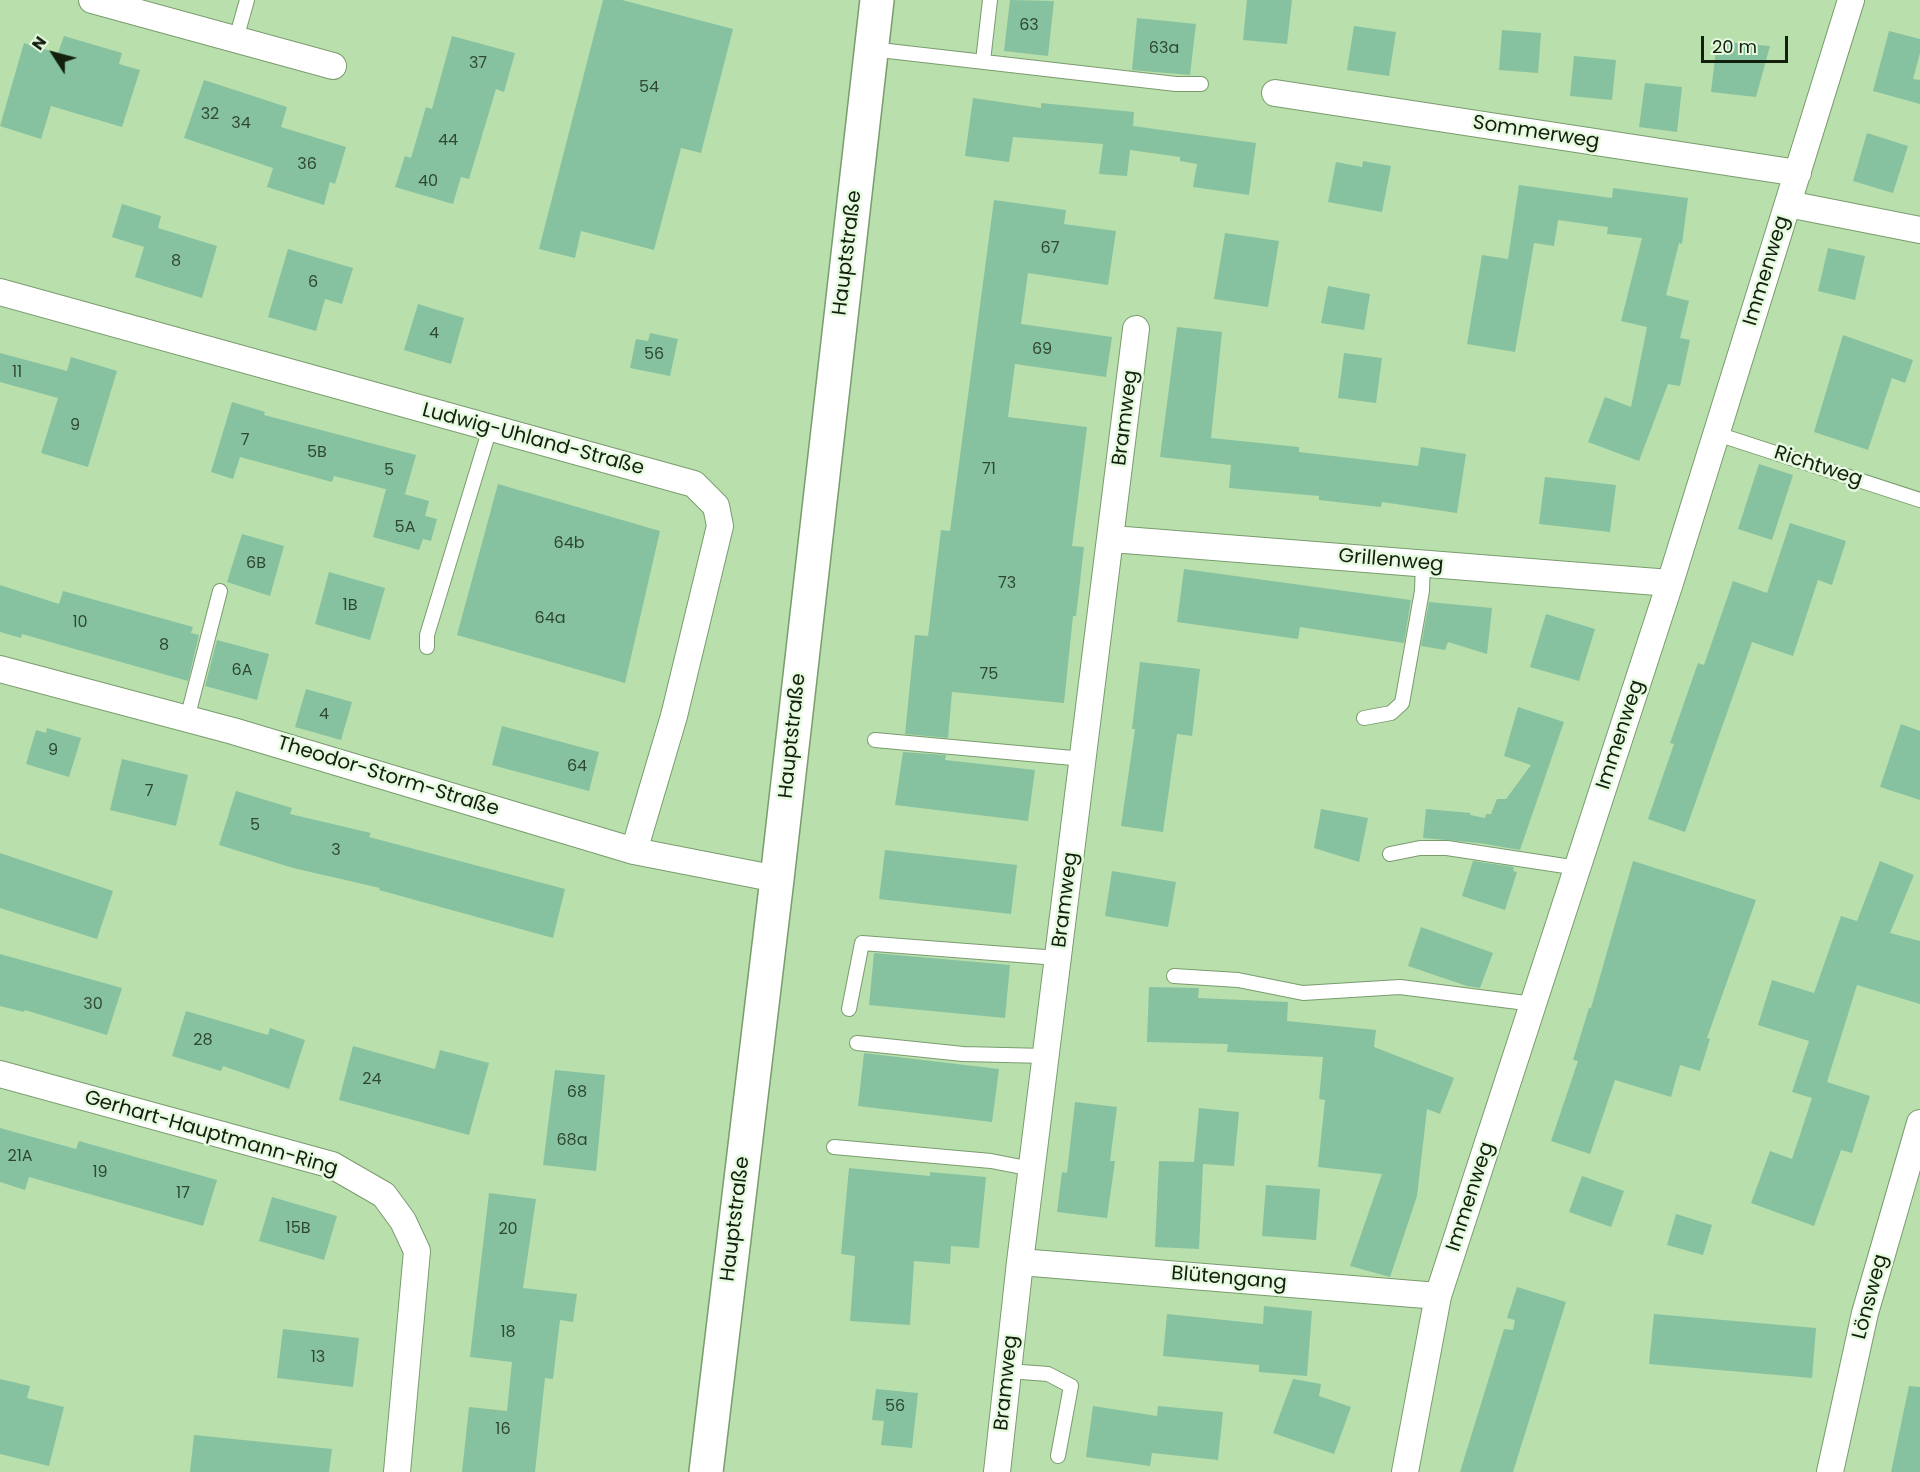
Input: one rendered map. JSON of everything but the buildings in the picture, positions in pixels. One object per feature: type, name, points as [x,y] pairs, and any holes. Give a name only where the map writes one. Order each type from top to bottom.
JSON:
[{"type":"main road","name":"Hauptstraße","points":[[706,1472],[777,879],[876,0]]},
{"type":"street","name":"Immenweg","points":[[1405,1472],[1438,1296],[1670,583],[1851,0]]},
{"type":"street","points":[[107,2],[333,66]]},
{"type":"street","name":"Sommerweg","points":[[1275,93],[1798,173]]},
{"type":"street","points":[[1788,204],[1920,230]]},
{"type":"street","name":"Ludwig-Uhland-Straße","points":[[0,292],[694,484],[716,506],[720,526],[674,716],[634,850]]},
{"type":"street","name":"Bramweg","points":[[997,1472],[1020,1262],[1112,539],[1136,329]]},
{"type":"street","name":"Grillenweg","points":[[1112,539],[1670,583]]},
{"type":"street","name":"Theodor-Storm-Straße","points":[[0,669],[187,719],[634,850],[777,879]]},
{"type":"street","name":"Gerhart-Hauptmann-Ring","points":[[0,1074],[332,1165],[384,1194],[403,1221],[417,1251],[397,1472]]},
{"type":"street","name":"Lönsweg","points":[[1830,1472],[1865,1313],[1920,1123]]},
{"type":"street","name":"Blütengang","points":[[1020,1262],[1438,1296]]},
{"type":"lane","points":[[236,39],[247,0]]},
{"type":"lane","points":[[983,61],[990,0]]},
{"type":"lane","points":[[871,50],[1176,84],[1202,84]]},
{"type":"lane","points":[[427,647],[427,635],[490,428]]},
{"type":"lane","name":"Richtweg","points":[[1717,434],[1920,500]]},
{"type":"lane","points":[[1364,718],[1390,713],[1402,703],[1422,591],[1423,563]]},
{"type":"lane","points":[[187,719],[220,591]]},
{"type":"lane","points":[[875,740],[1084,759]]},
{"type":"lane","points":[[1390,854],[1420,848],[1448,848],[1578,868]]},
{"type":"lane","points":[[849,1010],[862,943],[1058,958]]},
{"type":"lane","points":[[1174,976],[1238,980],[1303,993],[1400,987],[1534,1004]]},
{"type":"lane","points":[[857,1043],[963,1054],[1046,1056]]},
{"type":"lane","points":[[834,1147],[991,1161],[1032,1169]]},
{"type":"lane","points":[[1008,1371],[1048,1374],[1071,1386],[1058,1455]]}]
